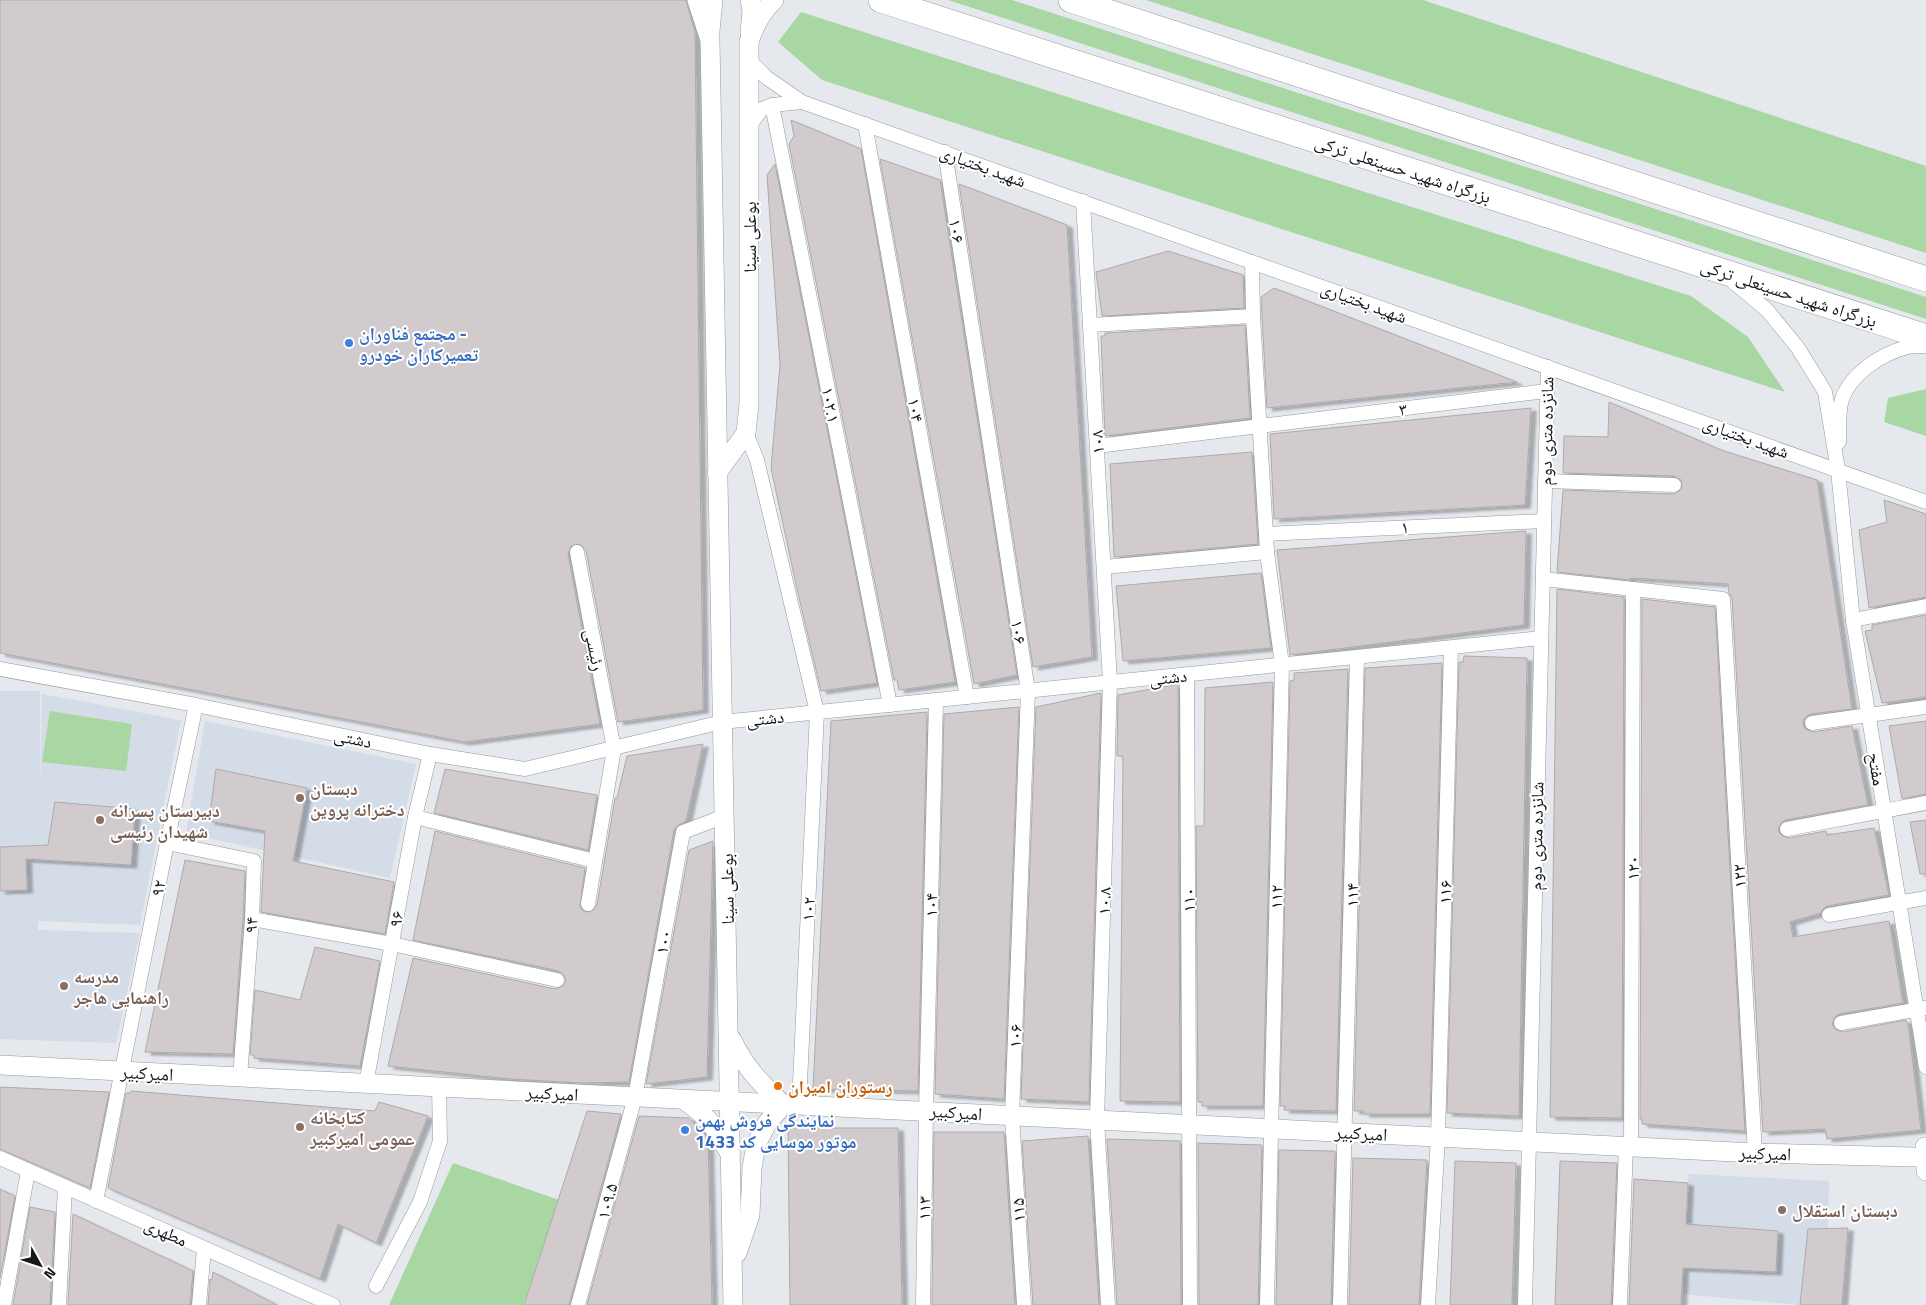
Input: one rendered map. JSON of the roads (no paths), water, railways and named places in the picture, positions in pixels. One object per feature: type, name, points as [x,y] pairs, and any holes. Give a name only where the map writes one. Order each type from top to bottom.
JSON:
[{"type":"highway","name":"بزرگراه شهید حسینعلی ترکی","points":[[880,0],[1926,338]]},
{"type":"highway","points":[[1071,0],[1926,278]]},
{"type":"main road","name":"بوعلی سینا","points":[[696,0],[710,40],[722,722],[726,816],[733,1305]]},
{"type":"main road","points":[[710,40],[713,0]]},
{"type":"main road","points":[[749,51],[752,10],[750,0]]},
{"type":"main road","name":"بوعلی سینا","points":[[746,433],[749,404],[749,51],[754,28],[774,0]]},
{"type":"main road","points":[[717,472],[746,433]]},
{"type":"main road","points":[[729,1035],[740,1059],[756,1078],[791,1105],[767,1123],[756,1145],[752,1168],[750,1215],[733,1265]]},
{"type":"main road","name":"امیرکبیر","points":[[0,1065],[683,1100],[926,1110],[1629,1147],[1924,1158]]},
{"type":"main road","points":[[683,1100],[702,1112],[719,1133],[731,1157]]},
{"type":"street","points":[[749,51],[767,78],[802,102]]},
{"type":"street","points":[[749,126],[762,110],[772,105],[802,102]]},
{"type":"street","name":"شهید بختیاری","points":[[802,102],[1926,502]]},
{"type":"street","name":"۱۰۲.۱","points":[[772,105],[890,705]]},
{"type":"street","name":"۱۰۴","points":[[865,124],[967,697]]},
{"type":"street","name":"۱۰۶","points":[[945,152],[1028,691],[1012,1116]]},
{"type":"street","name":"۱۰۸","points":[[1083,202],[1110,682]]},
{"type":"street","name":"۱۱۲","points":[[1252,262],[1252,316],[1267,552],[1282,665],[1267,1305]]},
{"type":"street","points":[[1721,271],[1767,310],[1798,348],[1825,392],[1838,470]]},
{"type":"street","points":[[1090,325],[1252,316]]},
{"type":"street","points":[[1838,470],[1841,402],[1852,383],[1867,367],[1885,355],[1908,347],[1926,346]]},
{"type":"street","name":"شانزده متری دوم","points":[[1525,1305],[1548,367]]},
{"type":"street","name":"۳","points":[[1097,446],[1546,391]]},
{"type":"street","name":"۱۰۲","points":[[746,433],[758,460],[817,712],[791,1105]]},
{"type":"street","name":"مفتح","points":[[1838,470],[1853,620],[1898,903],[1921,1009],[1926,1067]]},
{"type":"street","points":[[1545,481],[1674,485]]},
{"type":"street","name":"۱","points":[[1266,534],[1544,521]]},
{"type":"street","name":"رئیسی","points":[[577,552],[614,749]]},
{"type":"street","points":[[1104,566],[1267,552]]},
{"type":"street","points":[[1543,579],[1633,589]]},
{"type":"street","name":"۱۲۲","points":[[1633,589],[1723,599],[1755,1153]]},
{"type":"street","name":"۱۲۰","points":[[1620,1305],[1629,1147],[1633,589]]},
{"type":"street","points":[[1853,620],[1926,606]]},
{"type":"street","name":"دشتی","points":[[0,669],[196,705],[430,754],[525,768],[614,749],[722,722],[1541,638]]},
{"type":"street","name":"۱۱۶","points":[[1428,1305],[1438,1137],[1451,648]]},
{"type":"street","name":"۱۱۴","points":[[1340,1305],[1357,657]]},
{"type":"street","name":"۱۱۰","points":[[1186,675],[1190,1305]]},
{"type":"street","name":"۱۰.۸","points":[[1108,1305],[1097,1120],[1110,682]]},
{"type":"street","name":"۱۰۴","points":[[926,1110],[936,700]]},
{"type":"street","name":"۹۲","points":[[96,1201],[196,705]]},
{"type":"street","points":[[1812,723],[1926,706]]},
{"type":"street","points":[[588,904],[614,749]]},
{"type":"street","name":"۹۶","points":[[366,1084],[415,818],[430,754]]},
{"type":"street","points":[[1787,829],[1926,803]]},
{"type":"street","name":"۱۰۰","points":[[635,1097],[683,832],[726,816]]},
{"type":"street","points":[[415,818],[595,861]]},
{"type":"street","name":"۹۴","points":[[167,843],[254,861],[252,919],[240,1077]]},
{"type":"street","points":[[1829,914],[1926,898]]},
{"type":"street","points":[[252,919],[392,944],[557,980]]},
{"type":"street","points":[[1842,1023],[1921,1009]]},
{"type":"street","points":[[376,1286],[420,1202],[440,1141],[440,1087]]},
{"type":"street","name":"۱۰۹.۵","points":[[578,1305],[635,1097]]},
{"type":"street","name":"۱۱۳","points":[[923,1305],[926,1110]]},
{"type":"street","name":"۱۱۵","points":[[1012,1116],[1024,1305]]},
{"type":"street","name":"مطهری","points":[[0,1158],[324,1303]]},
{"type":"street","points":[[4,1305],[28,1171]]},
{"type":"street","points":[[59,1305],[65,1187]]},
{"type":"street","points":[[199,1305],[204,1249]]},
{"type":"place","name":"مجتمع فناوران - تعمیرکاران خودرو","points":[[349,343]]},
{"type":"place","name":"دبستان دخترانه پروین","points":[[300,798]]},
{"type":"place","name":"دبیرستان پسرانه شهیدان رئیسی","points":[[100,820]]},
{"type":"place","name":"مدرسه راهنمایی هاجر","points":[[64,986]]},
{"type":"place","name":"رستوران امیران","points":[[778,1086]]},
{"type":"place","name":"کتابخانه عمومی امیرکبیر","points":[[300,1127]]},
{"type":"place","name":"نمایندگی فروش بهمن موتور موسایی کد 1433","points":[[685,1130]]},
{"type":"place","name":"دبستان استقلال","points":[[1782,1210]]}]
